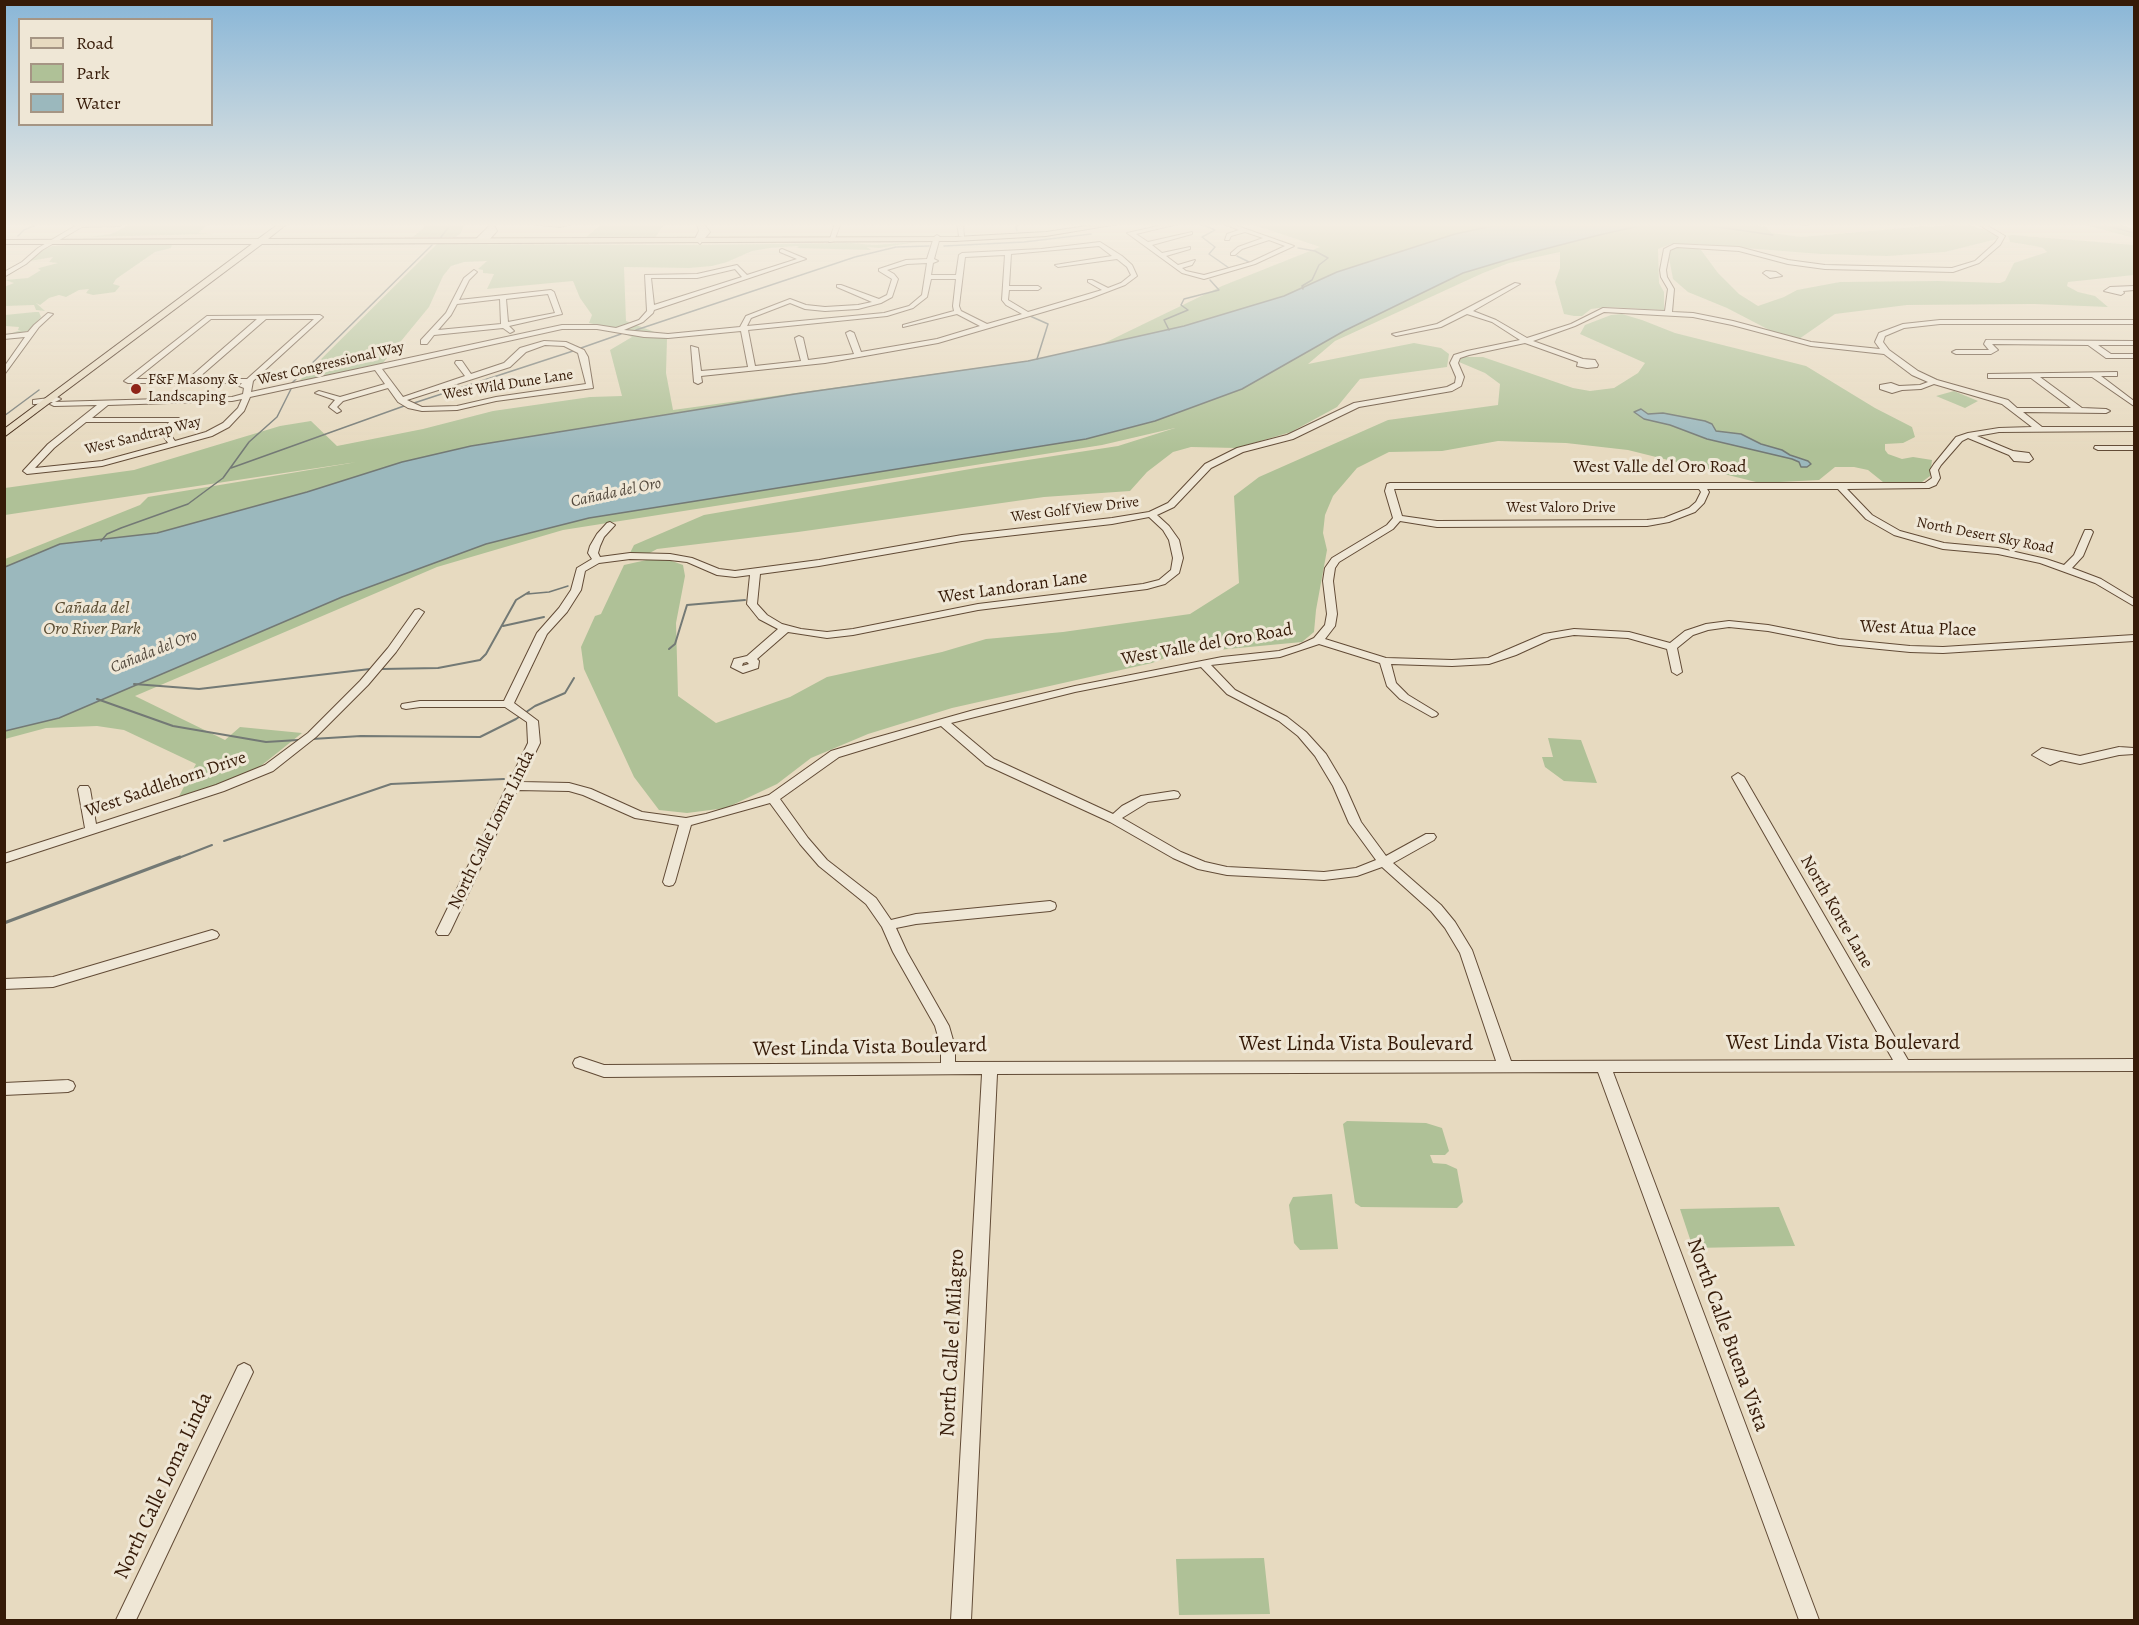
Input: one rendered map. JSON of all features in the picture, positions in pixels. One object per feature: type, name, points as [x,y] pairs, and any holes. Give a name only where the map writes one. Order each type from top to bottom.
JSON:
[{"type":"main road","points":[[46,402],[180,299]]},
{"type":"main road","points":[[5,431],[180,299]]},
{"type":"street","points":[[424,342],[434,333],[457,299]]},
{"type":"street","points":[[456,302],[493,299]]},
{"type":"street","points":[[503,299],[505,326],[515,336]]},
{"type":"street","points":[[434,333],[505,326],[559,314],[553,299]]},
{"type":"street","points":[[651,299],[652,308]]},
{"type":"street","points":[[618,330],[645,319],[652,308],[682,299]]},
{"type":"street","points":[[871,299],[879,302]]},
{"type":"street","points":[[752,368],[744,330],[744,321],[751,315],[790,301],[805,307],[825,309],[866,306],[885,299]]},
{"type":"street","name":"West Congressional Way","points":[[46,402],[214,401],[248,396],[562,327],[597,327],[651,336],[699,334],[875,317],[904,310],[923,299]]},
{"type":"street","points":[[957,299],[958,312]]},
{"type":"street","points":[[1005,299],[1008,304],[1028,315]]},
{"type":"street","points":[[694,348],[697,378],[752,368],[859,356],[938,341],[1079,299]]},
{"type":"street","points":[[1396,334],[1434,328],[1490,299]]},
{"type":"street","points":[[1668,313],[1670,299]]},
{"type":"street","name":"West Golf View Drive","points":[[597,560],[630,556],[670,557],[689,560],[717,572],[754,572],[962,538],[1112,521],[1151,514],[1171,505],[1208,466],[1240,450],[1290,437],[1358,405],[1449,389],[1458,384],[1460,377],[1454,363],[1457,357],[1527,341],[1573,325],[1603,310],[1668,313],[1716,319],[1811,344],[1886,352]]},
{"type":"street","points":[[1467,311],[1494,321],[1527,341],[1581,361]]},
{"type":"street","points":[[905,326],[958,312],[987,327]]},
{"type":"street","points":[[4,374],[39,322],[50,314]]},
{"type":"street","points":[[248,396],[242,394],[242,387],[249,381],[320,317],[209,317],[129,381],[249,381]]},
{"type":"street","points":[[190,381],[264,317]]},
{"type":"street","points":[[2039,429],[2005,402],[1934,382],[1905,368],[1886,352],[1879,342],[1882,335],[1890,330],[1919,323],[2134,322]]},
{"type":"street","points":[[850,333],[859,356]]},
{"type":"street","points":[[4,337],[30,334]]},
{"type":"street","points":[[799,338],[805,363]]},
{"type":"street","points":[[1956,352],[1991,352],[1994,349],[1988,344],[1989,342],[2134,343]]},
{"type":"street","name":"West Wild Dune Lane","points":[[401,400],[415,408],[438,409],[538,392],[590,386],[583,354],[568,343],[544,343],[528,347],[507,365],[470,378]]},
{"type":"street","points":[[2090,343],[2109,356],[2134,356]]},
{"type":"street","points":[[377,367],[389,380],[401,400],[470,378],[459,363]]},
{"type":"street","points":[[2093,374],[2134,404]]},
{"type":"street","points":[[1991,376],[2114,374]]},
{"type":"street","points":[[2032,375],[2080,411]]},
{"type":"street","points":[[337,411],[333,407],[340,399],[389,380]]},
{"type":"street","points":[[1897,388],[1921,387],[1934,382]]},
{"type":"street","points":[[319,393],[340,399]]},
{"type":"street","name":"West Sandtrap Way","points":[[83,420],[51,446],[27,471],[102,463],[220,429],[241,409],[248,396]]},
{"type":"street","points":[[83,420],[106,402]]},
{"type":"street","points":[[2016,410],[2106,411]]},
{"type":"street","points":[[83,420],[176,420],[168,428],[166,434],[173,444]]},
{"type":"street","points":[[1968,435],[1985,431],[2039,429],[2134,429]]},
{"type":"street","points":[[2092,429],[2118,448]]},
{"type":"street","points":[[1968,435],[2013,454]]},
{"type":"street","name":"West Valle del Oro Road","points":[[514,786],[569,787],[587,792],[639,815],[686,822],[734,812],[773,798],[835,754],[978,712],[1075,689],[1222,660],[1280,654],[1318,640],[1330,626],[1332,614],[1328,580],[1330,568],[1335,560],[1389,527],[1398,518],[1389,491],[1390,486],[1926,486],[1933,483],[1936,478],[1935,470],[1938,464],[1959,439],[1968,435]]},
{"type":"street","points":[[2098,448],[2134,448]]},
{"type":"street","points":[[102,451],[102,463]]},
{"type":"street","name":"West Valoro Drive","points":[[1398,518],[1437,524],[1647,523],[1666,520],[1692,510],[1700,503],[1705,492],[1701,485]]},
{"type":"street","name":"North Desert Sky Road","points":[[1839,485],[1869,517],[1888,529],[1910,538],[1943,546],[2012,553],[2067,568],[2110,588],[2134,603]]},
{"type":"street","name":"West Landoran Lane","points":[[754,572],[752,604],[763,617],[786,628],[827,635],[853,632],[978,607],[1144,587],[1162,582],[1176,571],[1178,558],[1174,540],[1166,528],[1151,514]]},
{"type":"street","points":[[406,706],[508,704],[542,633],[576,590],[580,570],[597,560],[593,554],[595,546],[610,525]]},
{"type":"street","points":[[2067,568],[2078,556],[2088,532]]},
{"type":"street","name":"West Saddlehorn Drive","points":[[4,859],[220,788],[269,768],[312,735],[364,683],[392,651],[419,612]]},
{"type":"street","name":"West Atua Place","points":[[1672,646],[1689,633],[1706,627],[1729,624],[1768,628],[1839,642],[1910,649],[1947,650],[2134,638]]},
{"type":"street","points":[[750,659],[786,628]]},
{"type":"street","points":[[1318,640],[1385,661],[1471,663],[1489,661],[1512,653],[1548,636],[1574,632],[1629,635],[1672,646],[1677,672]]},
{"type":"street","points":[[1385,661],[1391,684],[1404,697],[1432,714]]},
{"type":"street","points":[[1204,664],[1231,692],[1283,719],[1314,747],[1340,786],[1355,823],[1384,861],[1436,908],[1460,940],[1474,974],[1504,1066]]},
{"type":"street","name":"North Calle Loma Linda","points":[[443,932],[534,743],[532,721],[508,704]]},
{"type":"street","points":[[944,723],[990,762],[1114,819],[1177,855],[1202,866],[1227,871],[1324,876],[1357,872],[1430,837]]},
{"type":"street","points":[[2055,756],[2080,760],[2119,751],[2134,752]]},
{"type":"street","name":"North Korte Lane","points":[[1738,777],[1903,1065]]},
{"type":"street","points":[[84,789],[91,830]]},
{"type":"street","points":[[1114,819],[1126,809],[1145,799],[1174,795]]},
{"type":"street","points":[[773,798],[823,863],[871,901],[888,925],[900,952],[942,1026],[948,1047],[948,1069]]},
{"type":"street","points":[[669,882],[686,822]]},
{"type":"street","points":[[888,925],[927,918],[1050,906]]},
{"type":"street","points":[[4,984],[53,982],[212,935]]},
{"type":"street","name":"West Linda Vista Boulevard","points":[[580,1063],[604,1071],[2134,1065]]},
{"type":"street","name":"North Calle Buena Vista","points":[[1603,1066],[1809,1620]]},
{"type":"street","name":"North Calle el Milagro","points":[[961,1620],[990,1068]]},
{"type":"street","points":[[4,1089],[69,1086]]},
{"type":"street","name":"North Calle Loma Linda","points":[[126,1620],[244,1372]]},
{"type":"green space","points":[[5,299],[48,299],[40,305],[36,303],[45,311],[36,310],[34,305],[5,306]]},
{"type":"green space","name":"Cañada del Oro River Park","points":[[382,299],[433,299],[429,307],[383,363],[298,382]]},
{"type":"green space","name":"Cañada del Oro River Park","points":[[581,299],[625,299],[626,321],[667,339],[666,373],[673,410],[1077,354],[1090,350],[1196,299],[1427,299],[1335,341],[1308,364],[1414,343],[1441,348],[1449,354],[1447,367],[1360,379],[1337,407],[1291,432],[1237,448],[1191,447],[1173,452],[1147,472],[1130,491],[1044,497],[798,532],[657,549],[646,555],[630,553],[634,545],[704,515],[1118,446],[1175,428],[1102,445],[563,530],[437,567],[135,696],[225,740],[240,727],[302,733],[257,769],[177,800],[196,764],[124,730],[97,726],[46,728],[5,739],[5,559],[140,505],[148,497],[357,462],[5,515],[5,488],[134,470],[280,426],[311,421],[337,446],[423,429],[493,411],[590,397],[622,396],[610,350],[632,337],[611,328],[589,323],[592,315]]},
{"type":"green space","name":"Cañada del Oro River Park","points":[[1560,299],[1664,299],[1664,310],[1607,307],[1591,309],[1582,316],[1564,314]]},
{"type":"green space","points":[[1705,299],[1747,299],[1758,306],[1779,299],[2098,299],[2108,307],[2034,304],[1907,305],[1835,314],[1799,339],[1777,334]]},
{"type":"green space","points":[[39,312],[41,317],[29,331],[6,335],[21,330],[18,330],[19,327],[5,326],[5,315]]},
{"type":"green space","points":[[1622,314],[1675,333],[1806,366],[1875,408],[1912,427],[1915,437],[1903,443],[1885,444],[1885,450],[1888,454],[1902,459],[1913,457],[1932,460],[1930,476],[1922,482],[1883,482],[1868,470],[1835,467],[1819,480],[1760,483],[1628,450],[1566,443],[1498,441],[1442,451],[1389,452],[1357,468],[1333,496],[1325,515],[1323,533],[1327,550],[1314,632],[1302,642],[1175,654],[1152,663],[952,708],[868,734],[811,758],[777,784],[726,808],[687,813],[659,810],[634,777],[584,669],[581,647],[595,616],[601,614],[624,565],[651,559],[672,561],[683,565],[685,576],[676,623],[678,696],[716,723],[790,697],[827,677],[942,652],[986,639],[1063,632],[1190,614],[1239,583],[1234,496],[1259,477],[1388,420],[1498,405],[1500,384],[1485,373],[1459,362],[1459,358],[1462,357],[1483,357],[1573,388],[1590,391],[1614,388],[1638,373],[1645,363],[1580,334],[1585,325],[1611,315]]},
{"type":"green space","points":[[1954,391],[1978,401],[1965,408],[1936,396]]},
{"type":"green space","points":[[1548,738],[1581,740],[1597,783],[1564,781],[1545,767],[1542,757],[1553,757]]},
{"type":"green space","points":[[1347,1121],[1426,1123],[1442,1128],[1449,1151],[1445,1155],[1430,1155],[1433,1163],[1446,1164],[1457,1169],[1463,1202],[1457,1208],[1361,1207],[1355,1203],[1343,1124]]},
{"type":"green space","points":[[1332,1194],[1338,1249],[1300,1250],[1294,1243],[1289,1205],[1293,1197]]},
{"type":"green space","points":[[1779,1207],[1795,1246],[1693,1248],[1680,1209]]},
{"type":"green space","points":[[1264,1558],[1270,1614],[1179,1615],[1176,1559]]},
{"type":"water","name":"Cañada del Oro River Park","points":[[1275,299],[1410,299],[1344,331],[1242,389],[1155,421],[1086,439],[589,518],[486,544],[342,597],[59,718],[5,731],[5,567],[60,544],[157,533],[307,492],[402,462],[471,446],[795,394],[1028,361],[1184,326]]},
{"type":"water","points":[[1641,409],[1648,414],[1663,413],[1705,421],[1712,424],[1716,431],[1741,434],[1811,464],[1801,467],[1799,462],[1792,459],[1707,439],[1670,425],[1644,419],[1634,412]]},
{"type":"waterway","points":[[292,383],[377,299]]},
{"type":"waterway","points":[[636,330],[729,299]]},
{"type":"waterway","points":[[1169,330],[1164,320],[1188,310],[1181,305],[1185,299]]},
{"type":"waterway","points":[[1030,316],[1048,324],[1037,359]]},
{"type":"waterway","points":[[581,348],[621,334]]},
{"type":"waterway","points":[[414,403],[573,351]]},
{"type":"waterway","points":[[101,541],[107,534],[121,528],[188,504],[223,478],[249,442],[277,417],[291,389]]},
{"type":"waterway","points":[[4,416],[39,390]]},
{"type":"waterway","points":[[231,468],[404,406]]},
{"type":"waterway","points":[[527,594],[549,592],[568,586]]},
{"type":"waterway","points":[[382,669],[438,668],[480,660],[486,654],[516,600],[529,592]]},
{"type":"waterway","points":[[669,649],[675,644],[687,605],[745,600]]},
{"type":"waterway","points":[[503,626],[544,617]]},
{"type":"waterway","points":[[134,684],[199,689],[370,669]]},
{"type":"waterway","points":[[312,739],[361,736],[480,737],[516,719],[535,706],[565,693],[574,678]]},
{"type":"waterway","points":[[97,699],[173,726],[266,742],[298,740]]},
{"type":"waterway","points":[[224,841],[391,784],[504,779]]},
{"type":"waterway","points":[[176,859],[212,845]]},
{"type":"waterway","points":[[4,923],[180,857]]},
{"type":"place","name":"F&F Masony & Landscaping","points":[[136,389]]},
{"type":"water label","name":"Cañada del Oro","points":[[616,493]]},
{"type":"water label","name":"Cañada del Oro","points":[[154,652]]}]
